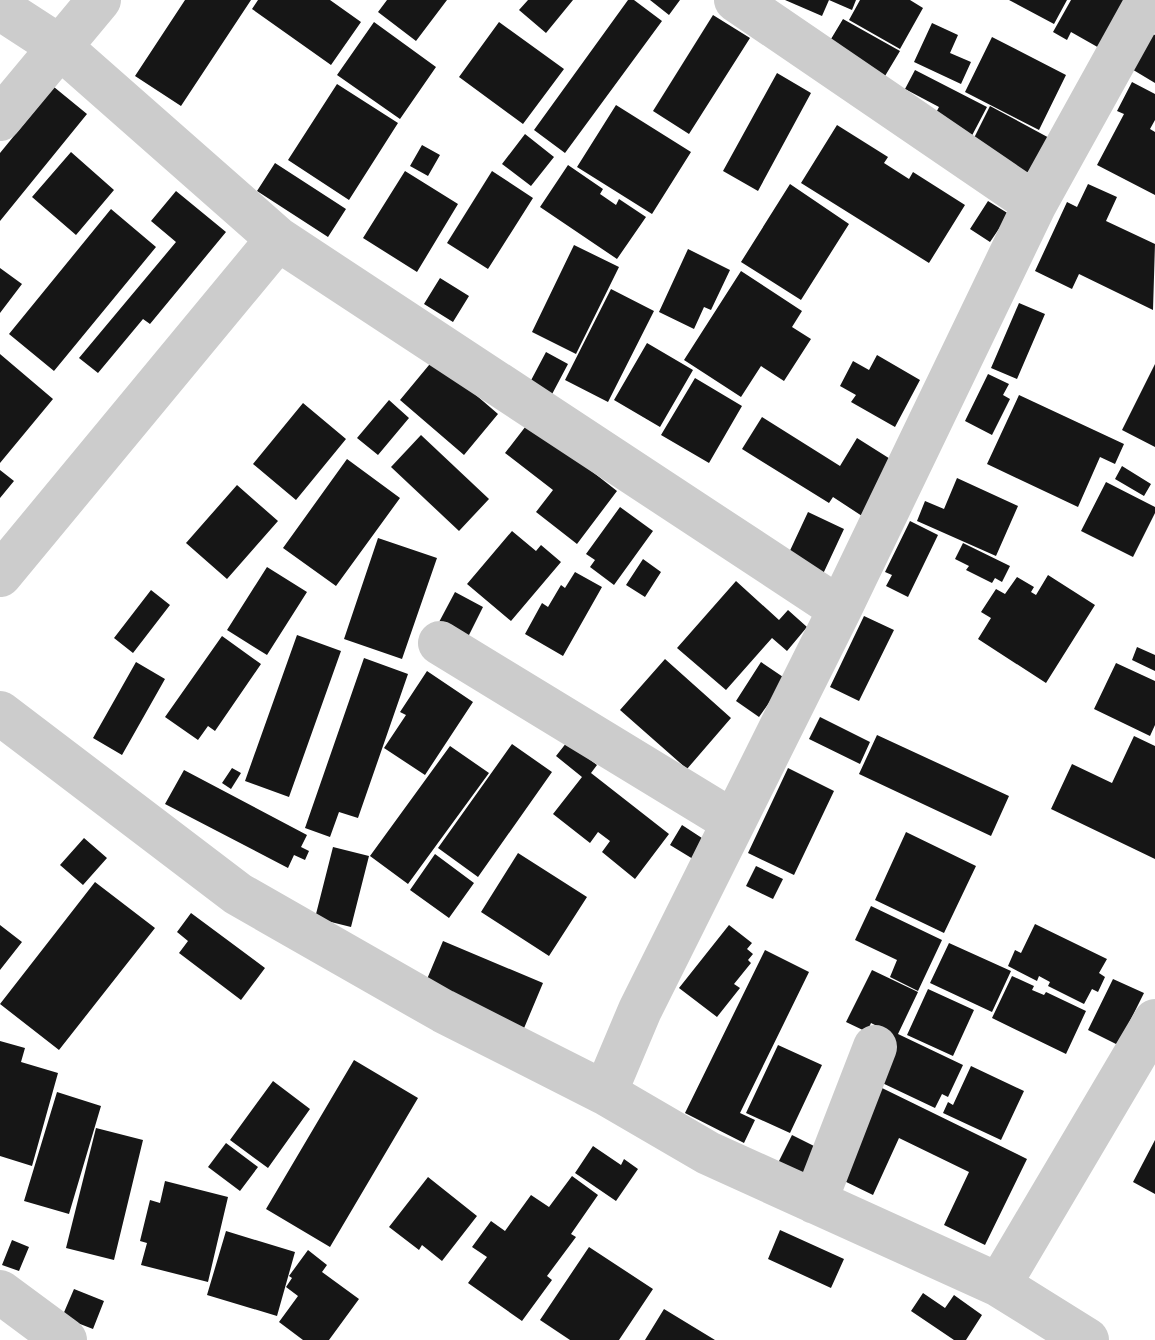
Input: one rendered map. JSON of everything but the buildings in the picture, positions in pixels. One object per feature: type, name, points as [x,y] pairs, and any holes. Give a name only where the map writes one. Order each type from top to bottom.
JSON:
[{"type":"street","points":[[0,119],[99,0]]},
{"type":"street","points":[[736,0],[1035,204]]},
{"type":"street","points":[[605,1093],[640,1010],[840,609],[1035,204],[1148,0]]},
{"type":"street","points":[[0,8],[60,47],[278,239],[840,609]]},
{"type":"street","points":[[0,575],[278,239]]},
{"type":"street","points":[[440,643],[732,821]]},
{"type":"street","points":[[0,713],[238,894],[443,1011],[605,1093],[708,1153],[999,1285],[1087,1340]]},
{"type":"street","points":[[999,1285],[1155,1021]]},
{"type":"street","points":[[815,1202],[875,1047]]},
{"type":"street","points":[[0,1292],[65,1340]]}]
